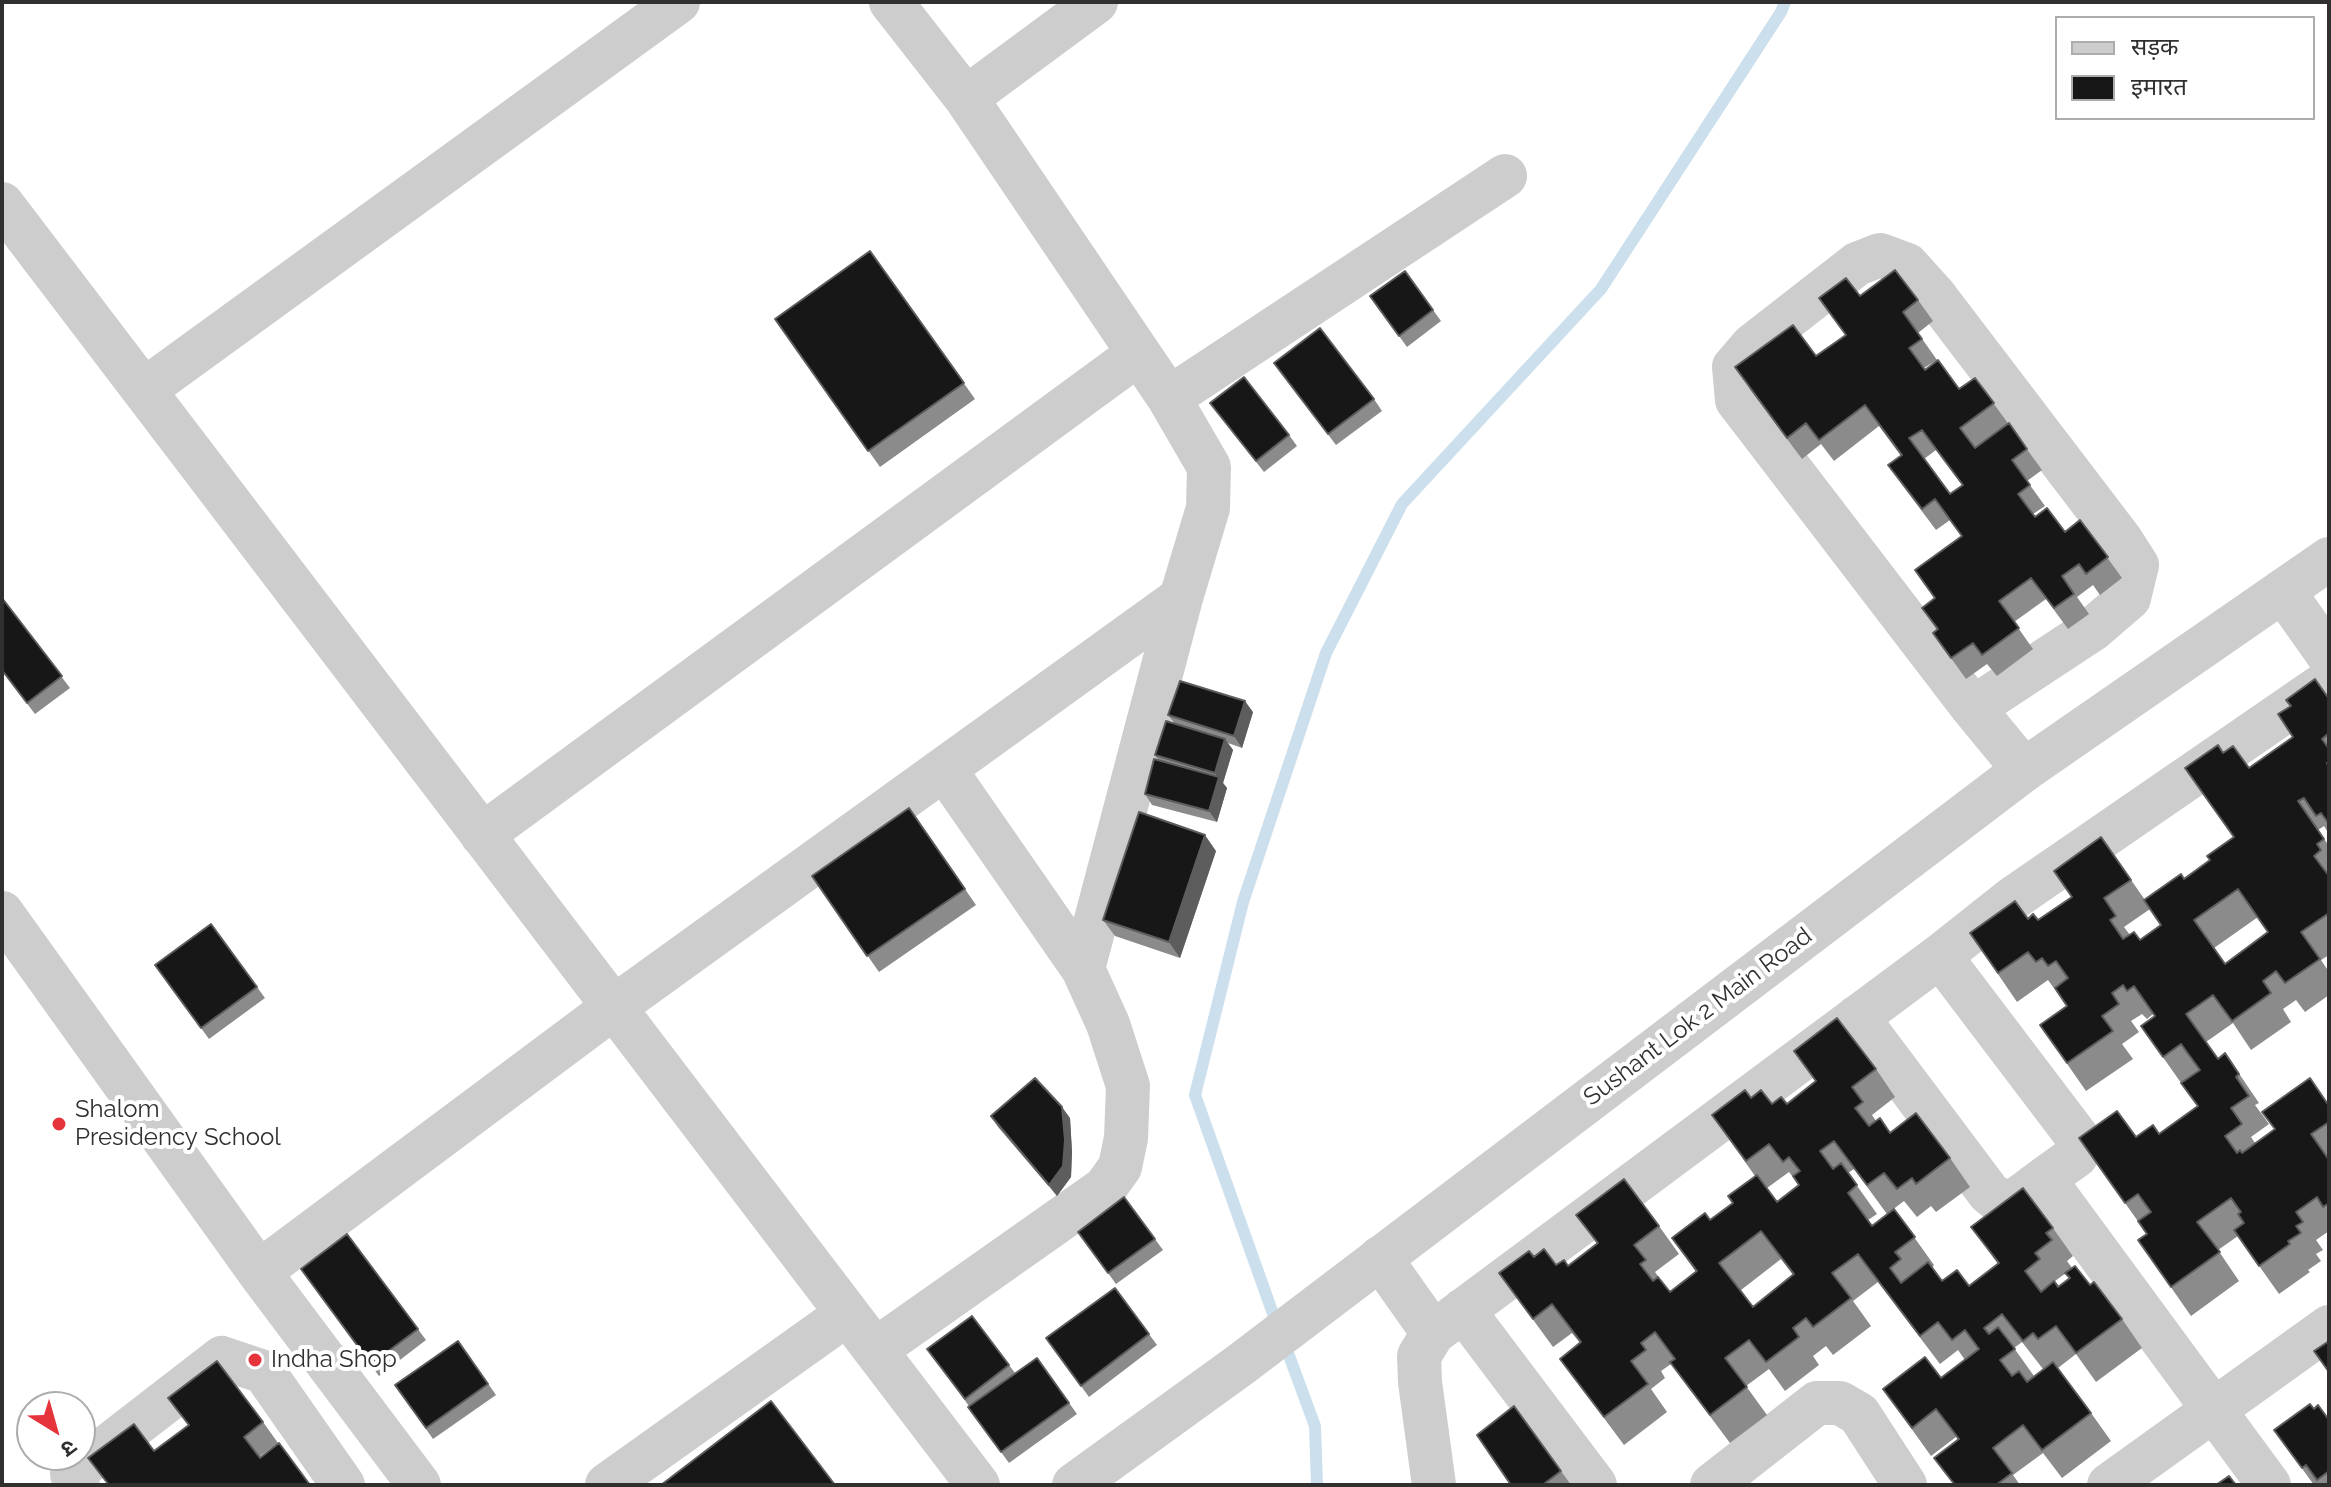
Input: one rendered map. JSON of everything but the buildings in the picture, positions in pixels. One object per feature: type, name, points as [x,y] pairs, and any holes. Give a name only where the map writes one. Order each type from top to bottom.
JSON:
[{"type":"street","points":[[144,390],[678,2]]},
{"type":"street","points":[[891,2],[966,98],[1169,398],[1209,467],[1208,508],[1181,598],[1083,969]]},
{"type":"street","points":[[966,98],[1096,2]]},
{"type":"street","points":[[1169,398],[1505,176]]},
{"type":"street","points":[[2,204],[978,1485]]},
{"type":"street","points":[[1973,708],[2093,629],[2129,598],[2137,565],[1935,296],[1907,265],[1880,255],[1857,264],[1753,345],[1734,367],[1737,400],[1973,708],[2024,770]]},
{"type":"street","points":[[482,835],[1138,354]]},
{"type":"street","name":"Sushant Lok 2 Main Road","points":[[1078,1484],[2024,770],[2329,559]]},
{"type":"street","points":[[2283,591],[2329,656]]},
{"type":"street","points":[[259,1272],[614,1007],[1181,598]]},
{"type":"street","points":[[1434,1485],[1419,1356],[1448,1321],[1940,956],[2012,899],[2329,681]]},
{"type":"street","points":[[875,1350],[1105,1188],[1120,1167],[1126,1138],[1128,1086],[1108,1024],[1083,969],[945,770]]},
{"type":"street","points":[[2,913],[259,1272],[419,1485]]},
{"type":"street","points":[[1857,1017],[1989,1193],[1999,1201],[2016,1200],[2076,1156],[2081,1147],[2078,1138],[1940,956]]},
{"type":"street","points":[[2044,1179],[2269,1485]]},
{"type":"street","points":[[1380,1258],[1448,1321],[1595,1485]]},
{"type":"street","points":[[607,1485],[847,1314]]},
{"type":"street","points":[[2109,1485],[2329,1327]]},
{"type":"street","points":[[78,1485],[72,1474],[222,1358],[264,1372],[343,1485]]},
{"type":"street","points":[[1712,1485],[1817,1403],[1840,1403],[1859,1414],[1905,1485]]},
{"type":"waterway","points":[[1277,1325],[1195,1095],[1243,902],[1326,653],[1402,504],[1601,289],[1785,2]]},
{"type":"waterway","points":[[1284,1342],[1315,1426],[1317,1485]]},
{"type":"place","name":"Shalom Presidency School","points":[[59,1124]]},
{"type":"place","name":"Indha Shop","points":[[255,1360]]}]
